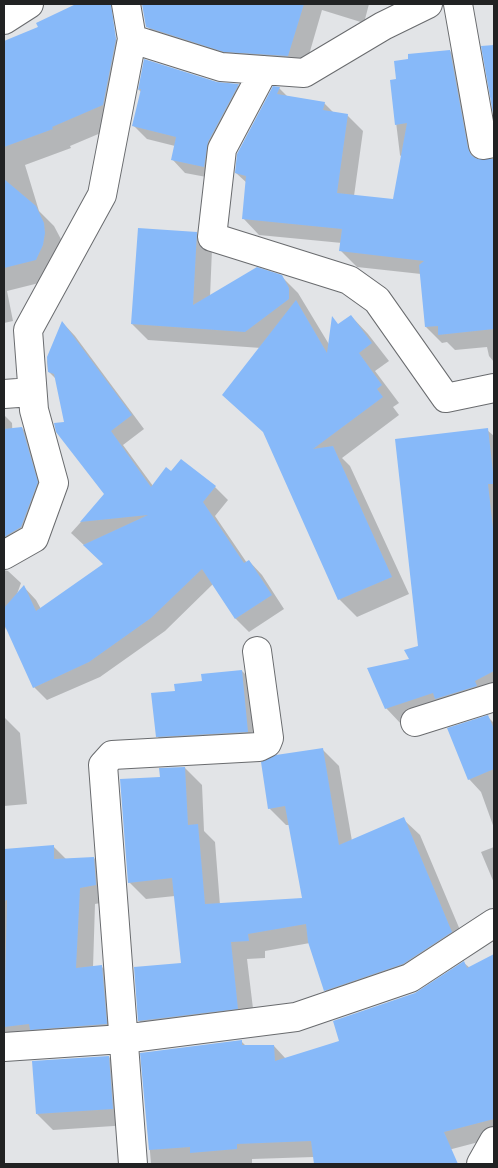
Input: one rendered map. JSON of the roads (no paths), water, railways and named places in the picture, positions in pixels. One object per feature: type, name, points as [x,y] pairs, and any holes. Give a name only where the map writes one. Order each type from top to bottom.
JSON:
[{"type":"street","points":[[4,555],[34,538],[54,483],[34,410],[28,330],[102,195],[132,40],[126,4]]},
{"type":"street","points":[[132,40],[221,67],[304,73],[383,26],[428,4]]},
{"type":"street","points":[[458,4],[483,145],[494,143]]},
{"type":"street","points":[[264,70],[222,149],[212,237],[349,280],[378,300],[446,398],[494,388]]},
{"type":"street","points":[[4,394],[32,392]]},
{"type":"street","points":[[132,1164],[104,765],[112,755],[267,744],[269,738],[257,651]]},
{"type":"street","points":[[415,722],[494,697]]},
{"type":"street","points":[[4,1047],[123,1039],[296,1017],[410,978],[494,923]]},
{"type":"street","points":[[481,1164],[494,1141]]}]
